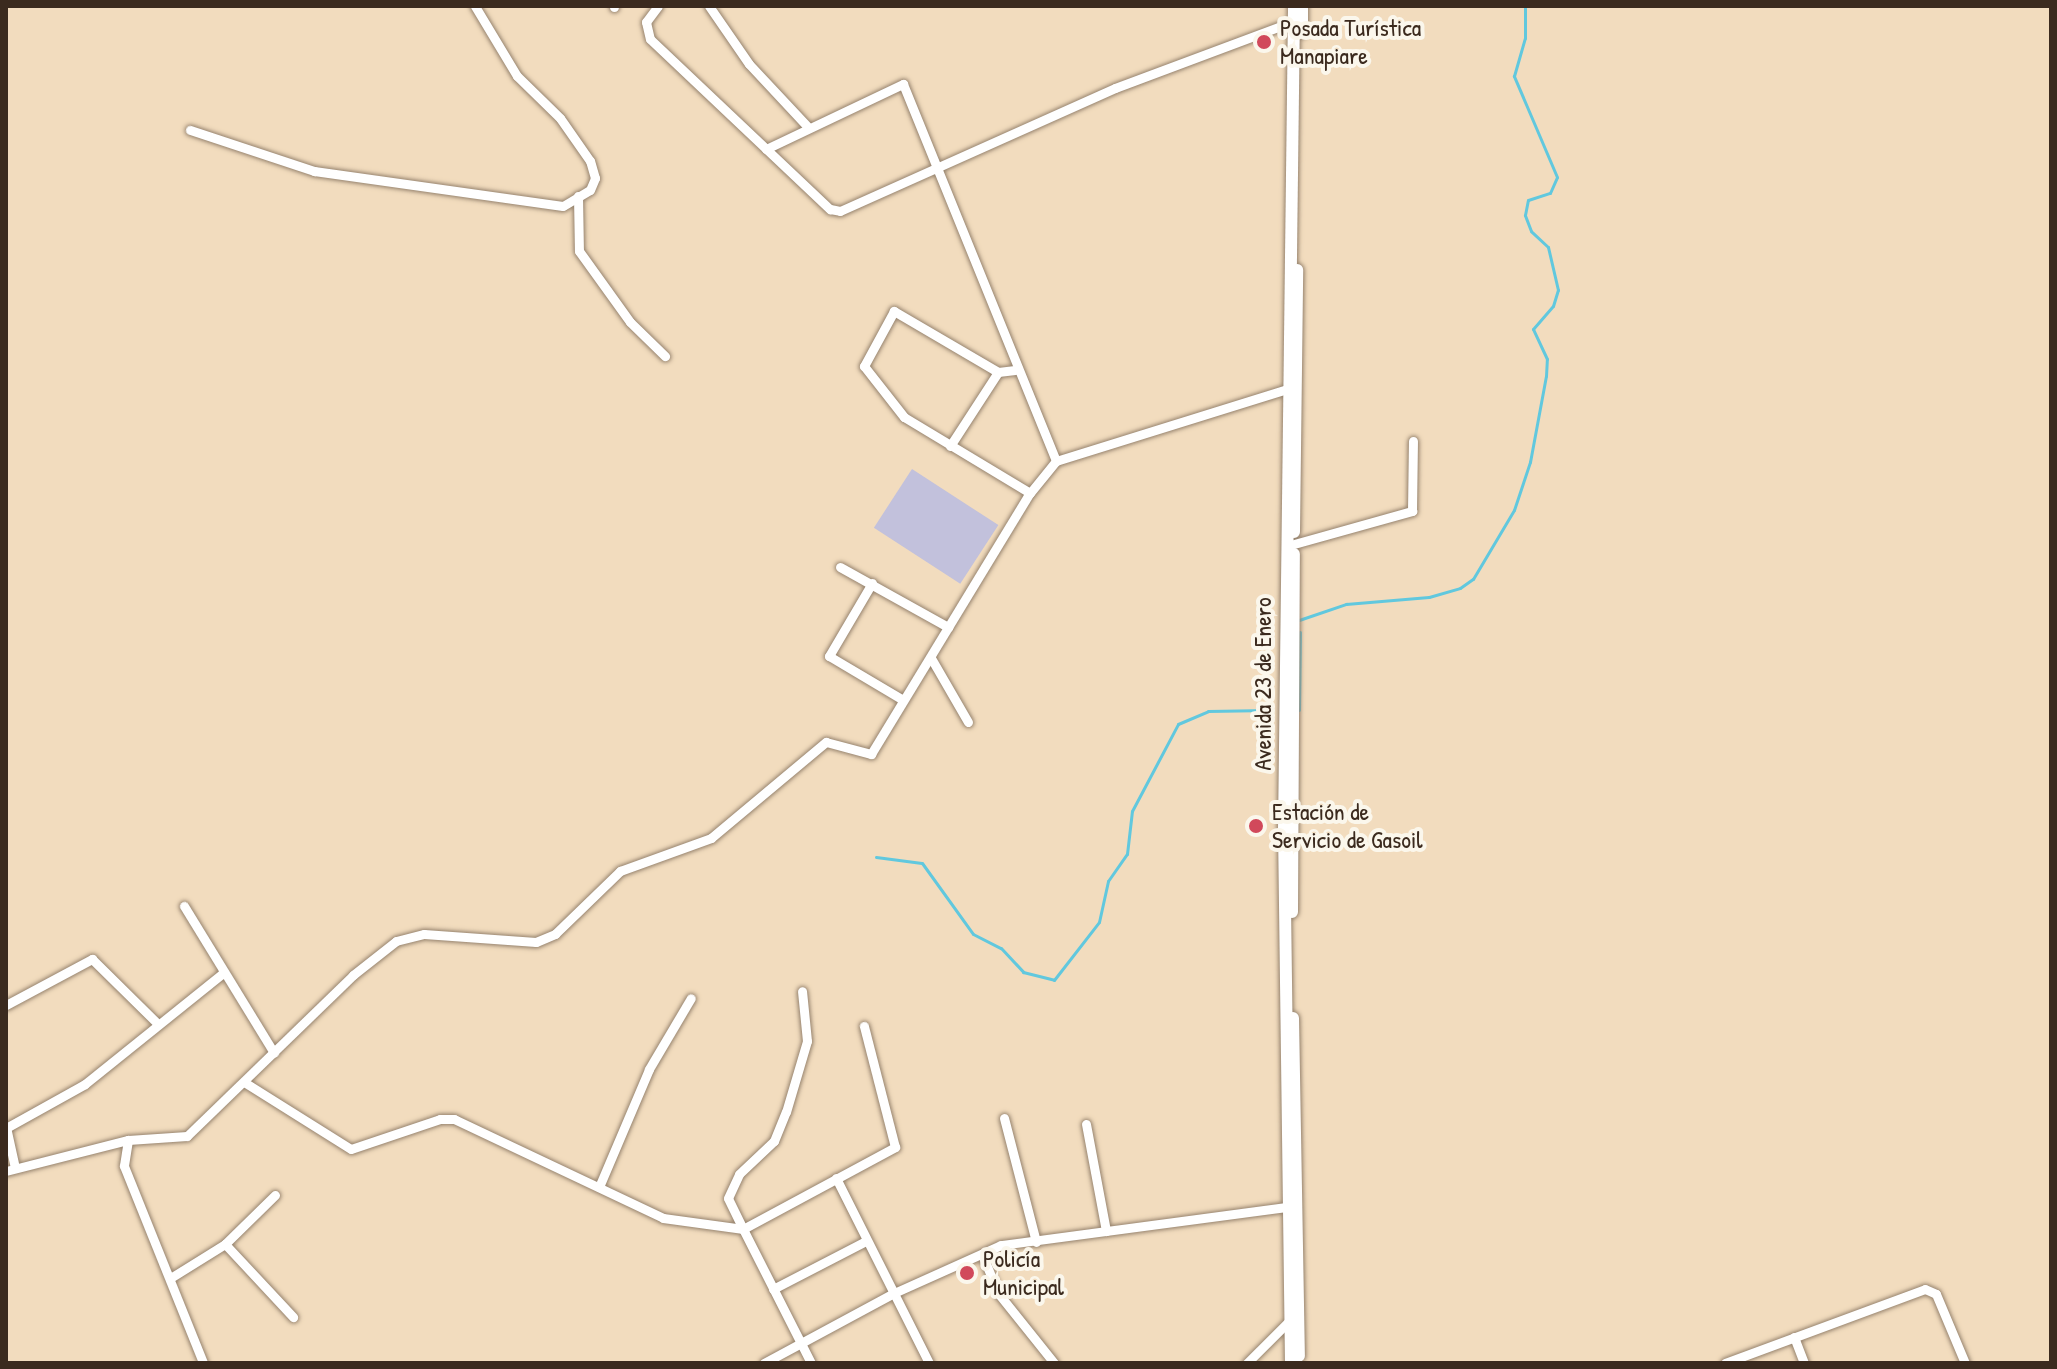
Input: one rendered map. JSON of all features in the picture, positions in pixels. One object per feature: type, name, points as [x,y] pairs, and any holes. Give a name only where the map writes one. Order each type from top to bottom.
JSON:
[{"type":"main road","name":"Avenida 23 de Enero","points":[[1291,1363],[1287,1207],[1294,6]]},
{"type":"main road","name":"Avenida 23 de Enero","points":[[1299,1363],[1292,980],[1294,544],[1291,387],[1302,6]]},
{"type":"street","points":[[190,130],[314,171],[552,207],[590,190],[595,178],[590,161],[560,118],[517,76],[475,6]]},
{"type":"street","points":[[658,6],[646,22],[650,39],[830,209],[840,211],[1115,88],[1294,21]]},
{"type":"street","points":[[709,6],[749,64],[807,126]]},
{"type":"street","points":[[766,149],[807,126],[903,84],[1015,370],[1056,461]]},
{"type":"street","points":[[578,196],[579,251],[630,322],[665,356]]},
{"type":"street","points":[[1015,370],[998,372],[894,311],[864,366],[904,417],[1030,493]]},
{"type":"street","points":[[950,446],[998,372]]},
{"type":"street","points":[[223,973],[157,1023],[85,1084],[6,1127],[10,1170],[128,1140],[187,1136],[396,941],[424,934],[512,943],[555,934],[620,871],[711,838],[826,742],[871,754],[1030,493],[1056,461],[1291,387]]},
{"type":"street","points":[[1294,544],[1412,511],[1413,441]]},
{"type":"street","points":[[840,567],[948,627]]},
{"type":"street","points":[[872,583],[829,656],[903,700]]},
{"type":"street","points":[[931,658],[968,722]]},
{"type":"street","points":[[184,906],[274,1053]]},
{"type":"street","points":[[7,1003],[92,959],[157,1023]]},
{"type":"street","points":[[802,991],[807,1041],[786,1112],[774,1141],[739,1174],[728,1198],[811,1363]]},
{"type":"street","points":[[599,1187],[649,1069],[691,998]]},
{"type":"street","points":[[244,1082],[351,1149],[440,1119],[454,1119],[663,1218],[743,1229],[895,1147],[864,1026]]},
{"type":"street","points":[[1004,1118],[1036,1242]]},
{"type":"street","points":[[1086,1124],[1106,1231]]},
{"type":"street","points":[[128,1140],[124,1166],[172,1277],[203,1363]]},
{"type":"street","points":[[836,1178],[929,1363]]},
{"type":"street","points":[[172,1277],[225,1244],[275,1195]]},
{"type":"street","points":[[764,1363],[894,1293],[1001,1245],[1287,1207]]},
{"type":"street","points":[[773,1289],[866,1241]]},
{"type":"street","points":[[225,1244],[293,1317]]},
{"type":"street","points":[[982,1254],[998,1293],[1054,1363]]},
{"type":"street","points":[[1725,1363],[1925,1289],[1936,1294],[1965,1363]]},
{"type":"street","points":[[1247,1363],[1289,1321]]},
{"type":"street","points":[[1794,1337],[1804,1363]]},
{"type":"shaded area","points":[[912,469],[998,525],[960,584],[874,528]]},
{"type":"waterway","points":[[1299,620],[1346,604],[1429,597],[1460,588],[1473,579],[1514,510],[1530,462],[1546,376],[1547,359],[1533,329],[1553,306],[1558,290],[1548,247],[1531,231],[1525,215],[1528,200],[1550,193],[1557,177],[1514,76],[1525,38],[1525,6]]},
{"type":"waterway","points":[[1299,710],[1300,632]]},
{"type":"waterway","points":[[876,857],[922,863],[973,934],[1001,948],[1023,972],[1054,980],[1099,922],[1108,881],[1127,854],[1132,811],[1178,724],[1208,711],[1269,710]]},
{"type":"place","name":"Posada Turística Manapiare","points":[[1264,42]]},
{"type":"place","name":"Estación de Servicio de Gasoil","points":[[1256,826]]},
{"type":"place","name":"Policía Municipal","points":[[967,1273]]}]
